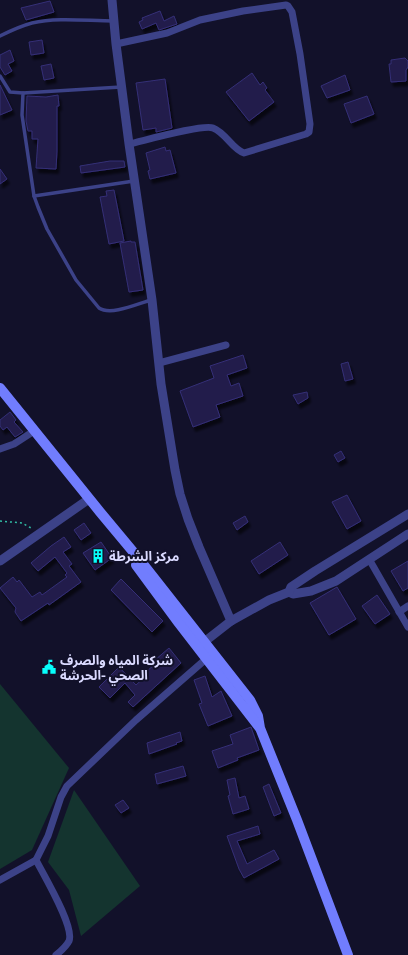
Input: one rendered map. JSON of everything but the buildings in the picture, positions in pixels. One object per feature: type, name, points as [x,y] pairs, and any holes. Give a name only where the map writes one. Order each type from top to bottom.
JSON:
[{"type":"main road","points":[[0,388],[89,499],[138,557],[201,645],[250,700],[258,716],[260,728],[297,820],[348,955]]},
{"type":"main road","points":[[201,645],[206,659],[260,728],[268,734],[354,955]]},
{"type":"street","points":[[112,0],[121,87],[152,300],[159,363],[180,494],[199,547],[231,621]]},
{"type":"street","points":[[116,44],[167,33],[200,20],[243,11],[286,5],[292,12],[300,54],[310,124],[309,132],[306,134],[244,153],[238,150],[219,131],[211,128],[172,134],[129,144]]},
{"type":"street","points":[[159,363],[226,345]]},
{"type":"street","points":[[0,449],[14,444],[34,431]]},
{"type":"street","points":[[0,561],[89,499]]},
{"type":"street","points":[[201,645],[231,621],[269,600],[289,592],[291,588],[315,571],[408,514]]},
{"type":"street","points":[[289,592],[293,594],[301,593],[326,586],[408,534]]},
{"type":"street","points":[[370,558],[408,627]]},
{"type":"street","points":[[399,612],[408,606]]},
{"type":"street","points":[[0,880],[36,860],[48,836],[61,797],[67,786],[136,720],[206,659]]},
{"type":"street","points":[[36,860],[61,909],[69,930],[69,940],[63,950],[56,955]]},
{"type":"lane","points":[[0,36],[27,25],[48,21],[114,21]]},
{"type":"lane","points":[[0,76],[10,92],[23,93],[121,87]]},
{"type":"lane","points":[[23,93],[22,115],[34,196],[47,229],[76,280],[99,308],[103,310],[111,311],[152,300]]},
{"type":"lane","points":[[34,196],[134,181]]},
{"type":"path","points":[[0,521],[22,523],[39,534]]},
{"type":"green space","points":[[0,684],[69,768],[32,850],[0,869]]},
{"type":"green space","points":[[74,790],[140,886],[81,936],[69,890],[48,862]]},
{"type":"place","name":"مركز الشرطة","points":[[98,556]]},
{"type":"place","name":"شركة المياه والصرف الصحي -الحرشة","points":[[49,667]]}]
